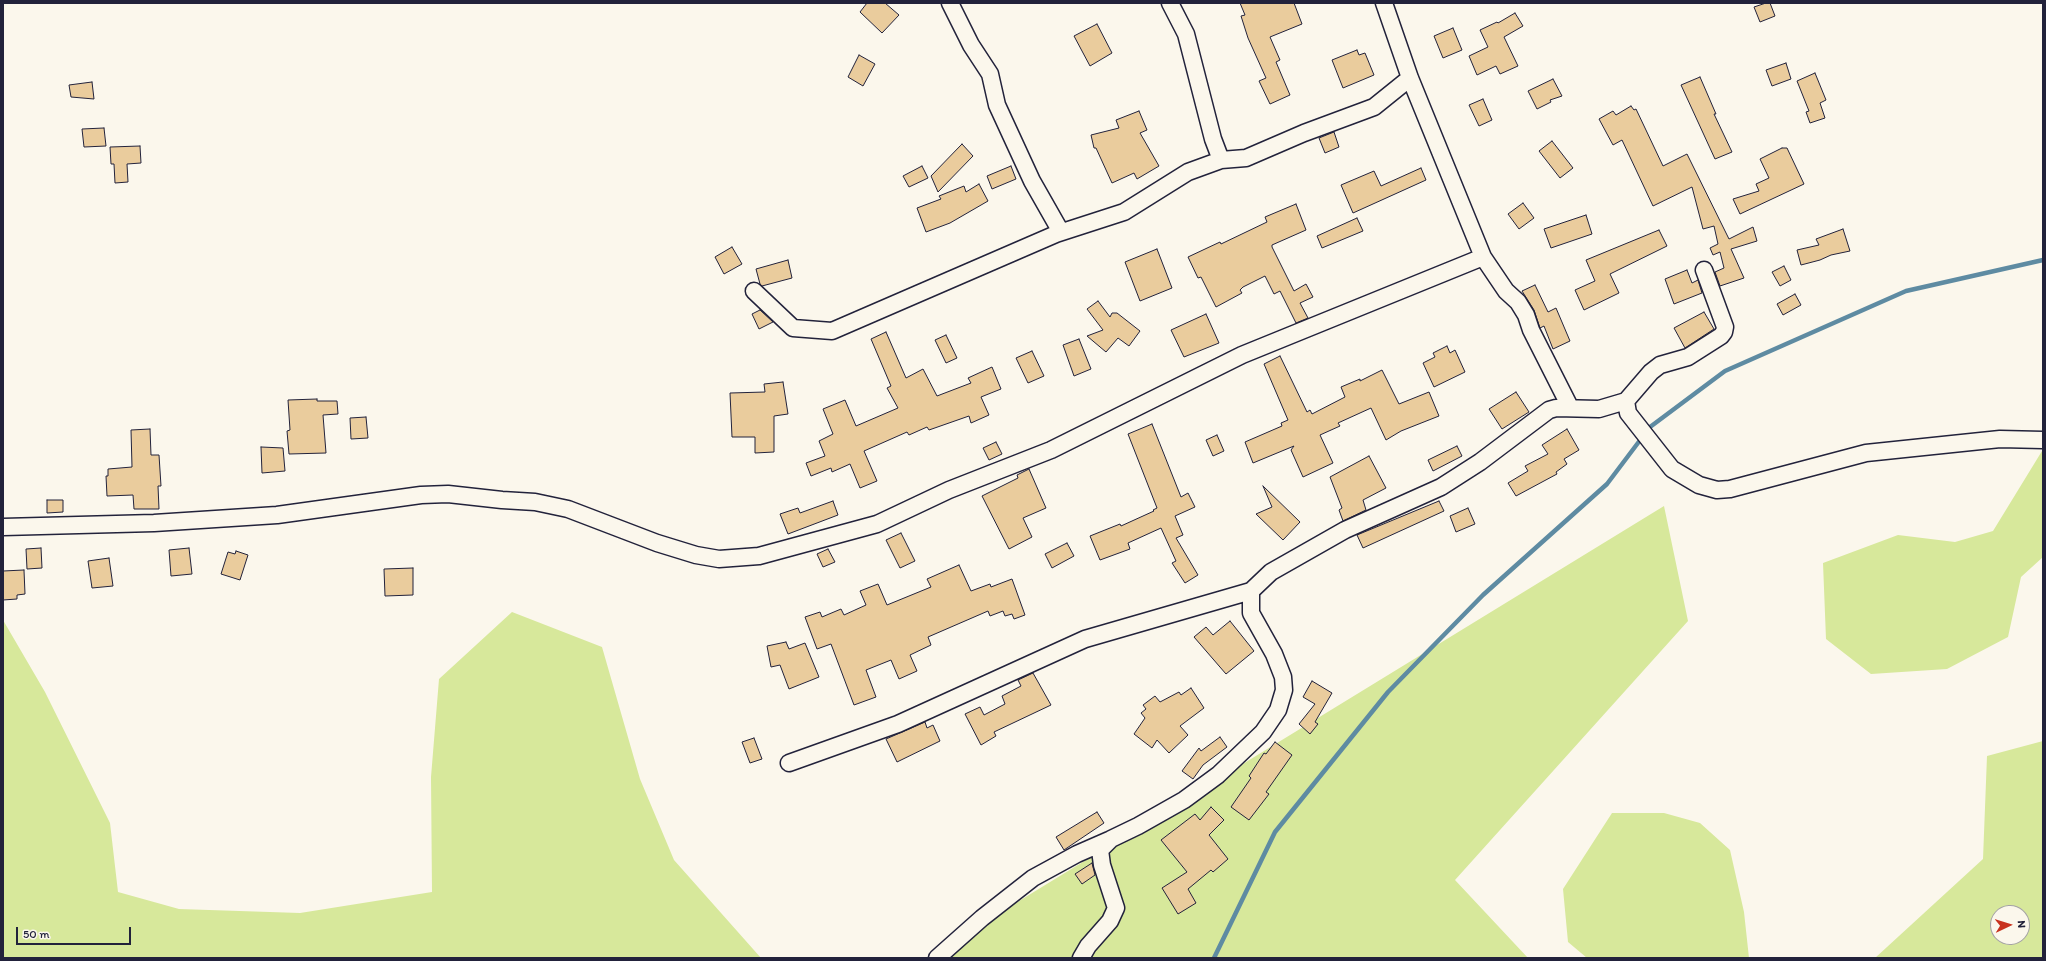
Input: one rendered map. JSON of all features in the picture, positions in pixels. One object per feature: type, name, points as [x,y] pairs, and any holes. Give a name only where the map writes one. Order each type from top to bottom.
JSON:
[{"type":"street","points":[[950,3],[971,45],[990,74],[997,105],[1032,181],[1061,232]]},
{"type":"street","points":[[1170,3],[1186,34],[1213,139],[1221,160]]},
{"type":"street","points":[[1384,3],[1410,78],[1483,257],[1506,291],[1518,302],[1526,315],[1531,330],[1570,407]]},
{"type":"street","points":[[754,291],[793,328],[832,331],[1061,232],[1124,212],[1188,172],[1221,160],[1246,158],[1304,133],[1374,107],[1410,78]]},
{"type":"street","points":[[3,527],[154,523],[277,515],[421,495],[448,494],[535,502],[568,509],[657,543],[696,555],[719,559],[759,556],[877,524],[949,490],[1051,450],[1242,355],[1483,257]]},
{"type":"street","points":[[789,763],[898,724],[1085,639],[1251,591],[1271,572],[1345,530],[1442,487],[1480,462],[1549,410],[1570,407],[1599,408],[1626,400],[1651,372],[1660,365],[1688,357],[1724,332],[1725,327],[1704,270]]},
{"type":"street","points":[[1626,400],[1628,413],[1672,469],[1699,485],[1717,490],[1730,489],[1866,453],[2000,439],[2043,440]]},
{"type":"street","points":[[937,958],[982,918],[1033,878],[1077,854],[1138,826],[1184,800],[1218,775],[1263,732],[1278,710],[1284,690],[1283,677],[1274,654],[1251,613],[1251,591]]},
{"type":"street","points":[[1081,958],[1088,946],[1110,921],[1116,908],[1100,854],[1100,850],[1111,839]]},
{"type":"green space","points":[[2042,451],[2043,557],[2021,577],[2008,637],[1947,669],[1871,674],[1826,639],[1823,563],[1898,535],[1955,542],[1993,531]]},
{"type":"green space","points":[[1664,506],[1688,621],[1455,880],[1528,958],[926,958]]},
{"type":"green space","points":[[512,612],[602,647],[640,779],[674,860],[761,958],[3,958],[3,620],[45,692],[110,823],[118,892],[179,909],[300,913],[432,892],[431,777],[439,679]]},
{"type":"green space","points":[[2043,741],[2043,958],[1875,958],[1983,859],[1987,756]]},
{"type":"green space","points":[[1612,813],[1664,813],[1700,823],[1730,850],[1744,912],[1749,958],[1587,958],[1568,942],[1563,889]]},
{"type":"building","points":[[867,3],[885,3],[899,15],[882,33],[860,12]]},
{"type":"building","points":[[1240,3],[1294,3],[1302,24],[1270,37],[1280,60],[1276,62],[1290,95],[1270,104],[1259,81],[1266,78],[1248,38],[1241,16],[1245,15]]},
{"type":"building","points":[[1770,3],[1775,16],[1760,22],[1754,7]]},
{"type":"building","points":[[1515,13],[1523,26],[1504,37],[1518,66],[1500,74],[1496,66],[1477,75],[1469,56],[1488,47],[1480,30],[1497,22],[1498,23]]},
{"type":"building","points":[[1097,24],[1112,53],[1090,66],[1074,36]]},
{"type":"building","points":[[1453,28],[1462,50],[1443,58],[1434,36]]},
{"type":"building","points":[[1357,50],[1359,55],[1365,53],[1374,75],[1343,88],[1332,60]]},
{"type":"building","points":[[859,55],[875,64],[863,86],[848,77]]},
{"type":"building","points":[[1786,63],[1791,79],[1772,86],[1766,70]]},
{"type":"building","points":[[1815,73],[1826,100],[1820,103],[1825,118],[1810,123],[1806,112],[1809,111],[1797,81]]},
{"type":"building","points":[[1700,77],[1716,114],[1714,114],[1732,152],[1715,159],[1681,85]]},
{"type":"building","points":[[1553,79],[1562,96],[1550,100],[1551,102],[1537,109],[1528,91]]},
{"type":"building","points":[[92,82],[94,99],[71,97],[69,85]]},
{"type":"building","points":[[1483,99],[1492,120],[1479,126],[1469,105]]},
{"type":"building","points":[[1631,106],[1634,110],[1636,109],[1663,166],[1687,154],[1729,239],[1753,227],[1757,241],[1731,249],[1744,278],[1720,286],[1715,272],[1724,268],[1720,252],[1713,255],[1710,248],[1718,244],[1714,226],[1703,229],[1692,187],[1653,206],[1622,140],[1613,145],[1599,119],[1613,111],[1616,115]]},
{"type":"building","points":[[1139,111],[1147,130],[1140,133],[1159,166],[1137,179],[1134,173],[1112,183],[1096,148],[1094,148],[1091,135],[1119,128],[1116,120]]},
{"type":"building","points":[[104,128],[106,146],[84,147],[82,129]]},
{"type":"building","points":[[1334,132],[1339,147],[1325,153],[1319,138]]},
{"type":"building","points":[[1552,141],[1573,168],[1560,178],[1539,151]]},
{"type":"building","points":[[962,144],[973,156],[938,192],[931,176]]},
{"type":"building","points":[[140,146],[141,163],[127,164],[128,182],[115,183],[114,164],[111,164],[110,147]]},
{"type":"building","points":[[1782,148],[1787,148],[1804,184],[1740,214],[1733,199],[1759,191],[1756,184],[1769,178],[1760,159]]},
{"type":"building","points":[[922,166],[928,178],[909,187],[903,176]]},
{"type":"building","points":[[1011,166],[1016,179],[992,189],[987,176]]},
{"type":"building","points":[[1421,168],[1426,180],[1353,213],[1341,185],[1374,171],[1381,186]]},
{"type":"building","points":[[979,184],[988,201],[950,223],[926,232],[917,208],[941,199],[939,196],[964,186],[966,192]]},
{"type":"building","points":[[1523,203],[1534,218],[1519,229],[1508,214]]},
{"type":"building","points":[[1296,204],[1306,230],[1272,245],[1272,247],[1294,291],[1306,284],[1313,297],[1300,303],[1308,318],[1296,323],[1280,291],[1274,294],[1265,276],[1243,287],[1240,290],[1242,293],[1216,307],[1201,277],[1198,278],[1188,257],[1220,242],[1221,244],[1267,222],[1265,217]]},
{"type":"building","points":[[1586,215],[1592,234],[1551,248],[1544,229]]},
{"type":"building","points":[[1357,218],[1363,231],[1322,248],[1317,236]]},
{"type":"building","points":[[1843,229],[1850,251],[1831,255],[1820,260],[1801,265],[1797,250],[1819,245],[1816,239]]},
{"type":"building","points":[[1659,230],[1667,246],[1610,274],[1619,293],[1584,310],[1575,290],[1595,281],[1586,260]]},
{"type":"building","points":[[732,247],[742,264],[724,274],[715,257]]},
{"type":"building","points":[[1157,249],[1172,288],[1140,301],[1125,262]]},
{"type":"building","points":[[788,260],[792,278],[762,286],[760,284],[756,269]]},
{"type":"building","points":[[1784,266],[1791,280],[1780,286],[1772,272]]},
{"type":"building","points":[[1687,270],[1692,283],[1698,280],[1702,293],[1674,304],[1665,279]]},
{"type":"building","points":[[1535,285],[1548,312],[1556,308],[1570,341],[1553,349],[1544,326],[1540,328],[1534,310],[1522,291]]},
{"type":"building","points":[[1795,294],[1801,305],[1783,315],[1777,304]]},
{"type":"building","points":[[1098,301],[1110,317],[1112,313],[1117,313],[1140,331],[1129,346],[1118,338],[1106,352],[1087,336],[1103,330],[1087,309]]},
{"type":"building","points":[[760,310],[773,322],[759,329],[752,314]]},
{"type":"building","points":[[1704,312],[1714,329],[1685,348],[1674,328]]},
{"type":"building","points":[[1206,314],[1219,343],[1184,357],[1171,330]]},
{"type":"building","points":[[886,332],[906,378],[923,369],[937,396],[971,383],[968,378],[992,367],[1001,389],[981,397],[989,415],[971,423],[969,416],[929,430],[927,427],[909,435],[907,432],[864,451],[877,481],[860,488],[850,464],[832,472],[831,468],[811,476],[806,463],[825,456],[819,441],[833,434],[823,409],[845,400],[856,426],[898,408],[887,388],[891,386],[871,339]]},
{"type":"building","points":[[946,335],[957,358],[946,363],[935,340]]},
{"type":"building","points":[[1079,339],[1091,369],[1074,376],[1063,345]]},
{"type":"building","points":[[1447,346],[1450,353],[1455,350],[1465,372],[1434,387],[1423,363],[1435,357],[1433,353]]},
{"type":"building","points":[[1032,351],[1044,376],[1028,383],[1016,358]]},
{"type":"building","points":[[1280,356],[1307,412],[1310,410],[1312,414],[1345,397],[1341,387],[1360,379],[1360,381],[1382,370],[1399,404],[1429,392],[1439,416],[1401,431],[1386,440],[1371,408],[1338,423],[1340,426],[1320,435],[1333,463],[1303,477],[1291,450],[1294,446],[1253,463],[1245,442],[1282,426],[1281,423],[1288,420],[1264,364]]},
{"type":"building","points":[[783,382],[788,414],[774,416],[774,452],[755,453],[755,437],[732,437],[730,393],[765,392],[764,384]]},
{"type":"building","points":[[1516,392],[1529,412],[1502,429],[1489,409]]},
{"type":"building","points":[[317,399],[317,401],[337,401],[338,414],[323,415],[326,453],[289,454],[287,431],[290,430],[288,400]]},
{"type":"building","points":[[366,417],[368,438],[351,439],[350,418]]},
{"type":"building","points":[[1152,424],[1181,497],[1188,493],[1195,507],[1175,516],[1183,535],[1176,538],[1198,575],[1185,583],[1172,563],[1176,561],[1161,528],[1128,543],[1130,549],[1100,560],[1090,536],[1120,524],[1121,526],[1154,511],[1153,510],[1157,508],[1128,434]]},
{"type":"building","points":[[150,429],[151,455],[159,455],[161,486],[158,486],[159,509],[134,509],[133,495],[107,496],[106,476],[108,476],[108,469],[132,467],[131,430]]},
{"type":"building","points":[[1567,429],[1579,450],[1564,459],[1567,464],[1556,472],[1557,474],[1516,496],[1508,483],[1528,471],[1525,466],[1548,454],[1542,445]]},
{"type":"building","points":[[1217,435],[1224,451],[1213,456],[1206,440]]},
{"type":"building","points":[[996,442],[1002,454],[989,460],[983,448]]},
{"type":"building","points":[[1457,446],[1462,456],[1433,471],[1428,460]]},
{"type":"building","points":[[261,447],[283,448],[285,471],[262,473]]},
{"type":"building","points":[[1369,456],[1386,488],[1363,500],[1366,510],[1343,521],[1339,510],[1342,508],[1330,477]]},
{"type":"building","points":[[1029,469],[1046,508],[1023,518],[1032,537],[1009,549],[982,496],[1018,478],[1017,475]]},
{"type":"building","points":[[1263,486],[1300,522],[1283,540],[1256,514],[1272,507]]},
{"type":"building","points":[[47,500],[63,500],[63,512],[47,513]]},
{"type":"building","points":[[833,501],[838,515],[788,534],[780,514],[798,508],[800,513]]},
{"type":"building","points":[[1439,501],[1444,511],[1363,548],[1357,535]]},
{"type":"building","points":[[1468,508],[1475,524],[1456,532],[1450,516]]},
{"type":"building","points":[[901,533],[915,561],[900,568],[886,540]]},
{"type":"building","points":[[1067,543],[1074,556],[1052,568],[1045,554]]},
{"type":"building","points":[[41,548],[42,568],[27,569],[26,549]]},
{"type":"building","points":[[189,548],[192,574],[171,576],[169,550]]},
{"type":"building","points":[[828,549],[835,562],[823,567],[817,554]]},
{"type":"building","points":[[236,551],[248,555],[240,580],[221,574],[228,552],[235,554]]},
{"type":"building","points":[[109,558],[113,586],[92,588],[88,561]]},
{"type":"building","points":[[959,565],[971,591],[990,584],[991,587],[1012,579],[1025,615],[1014,619],[1012,614],[1005,616],[1003,611],[990,616],[988,611],[928,637],[931,645],[910,655],[917,671],[899,679],[891,660],[866,670],[876,697],[854,705],[831,644],[817,649],[805,617],[820,612],[822,617],[841,609],[844,615],[866,605],[860,591],[878,584],[887,605],[931,587],[927,579]]},
{"type":"building","points":[[413,568],[413,595],[385,596],[384,569]]},
{"type":"building","points":[[24,570],[25,594],[17,595],[17,599],[3,600],[3,571]]},
{"type":"building","points":[[1230,621],[1254,651],[1226,674],[1194,637],[1206,627],[1213,635]]},
{"type":"building","points":[[786,642],[789,649],[805,643],[819,677],[789,689],[780,665],[771,667],[767,646]]},
{"type":"building","points":[[1033,673],[1051,705],[994,732],[996,736],[981,745],[965,714],[980,707],[984,715],[1005,704],[1002,696],[1021,686],[1018,680]]},
{"type":"building","points":[[1312,681],[1332,693],[1315,722],[1318,724],[1310,734],[1299,724],[1315,704],[1303,697]]},
{"type":"building","points":[[1191,688],[1204,708],[1180,726],[1188,735],[1169,753],[1157,740],[1152,748],[1134,734],[1145,718],[1141,713],[1146,709],[1143,705],[1155,696],[1160,702],[1179,692],[1181,695]]},
{"type":"building","points":[[925,722],[927,728],[933,725],[940,741],[897,762],[886,739]]},
{"type":"building","points":[[1220,737],[1227,747],[1203,765],[1193,779],[1182,771],[1199,748],[1201,751]]},
{"type":"building","points":[[754,738],[762,759],[750,763],[742,742]]},
{"type":"building","points":[[1275,742],[1292,755],[1266,792],[1269,794],[1249,820],[1231,807],[1251,778],[1249,776],[1264,753],[1266,754]]},
{"type":"building","points":[[1211,807],[1224,820],[1209,835],[1228,859],[1213,872],[1211,870],[1188,889],[1196,903],[1178,914],[1162,888],[1187,872],[1161,840],[1195,814],[1200,820]]},
{"type":"building","points":[[1097,812],[1104,823],[1064,850],[1056,837]]},
{"type":"building","points":[[1092,863],[1095,875],[1082,884],[1075,874]]},
{"type":"waterway","points":[[1214,958],[1275,832],[1388,692],[1483,595],[1607,484],[1650,427],[1725,371],[1906,291],[2043,260]]}]
